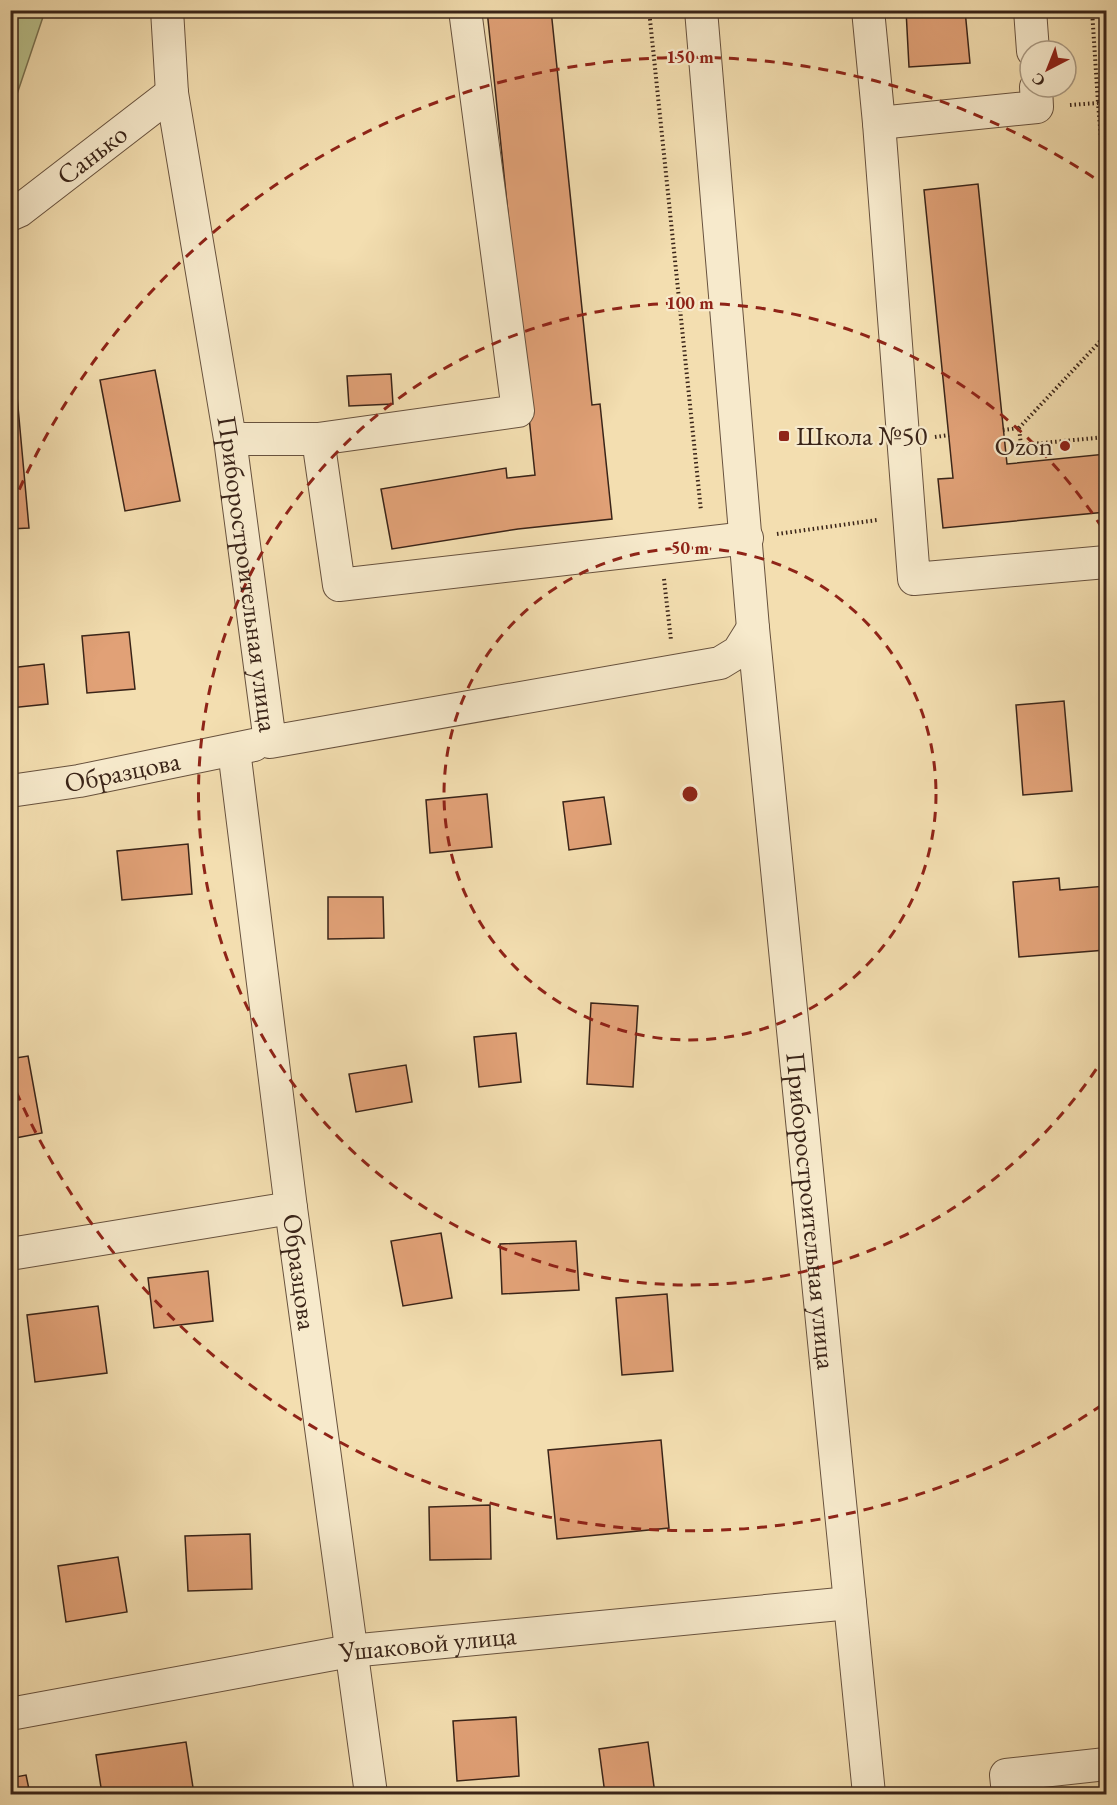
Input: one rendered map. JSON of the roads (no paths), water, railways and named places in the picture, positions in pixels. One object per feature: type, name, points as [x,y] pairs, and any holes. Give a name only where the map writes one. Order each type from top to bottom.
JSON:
[{"type":"street","name":"Приборостроительная улица","points":[[167,10],[172,93],[230,439],[270,742],[720,663],[738,652],[753,628]]},
{"type":"street","points":[[230,439],[318,439],[518,411],[465,10]]},
{"type":"street","name":"Приборостроительная улица","points":[[701,10],[753,628],[869,1794]]},
{"type":"street","points":[[868,10],[879,123],[914,579],[1107,562]]},
{"type":"street","points":[[1030,10],[1032,39]]},
{"type":"street","name":"Санько","points":[[10,215],[19,211],[172,93]]},
{"type":"street","points":[[879,123],[1024,99]]},
{"type":"street","points":[[318,439],[339,585],[747,538]]},
{"type":"street","name":"Образцова","points":[[10,791],[79,782],[270,742]]},
{"type":"street","name":"Образцова","points":[[234,750],[291,1208],[370,1794]]},
{"type":"street","points":[[10,1254],[291,1208]]},
{"type":"street","name":"Ушаковой улица","points":[[10,1714],[350,1650],[850,1603]]},
{"type":"street","points":[[1008,1794],[1006,1775],[1107,1764]]},
{"type":"place","name":"Школа №50","points":[[784,436]]},
{"type":"place","name":"Ozon","points":[[1065,446]]}]
